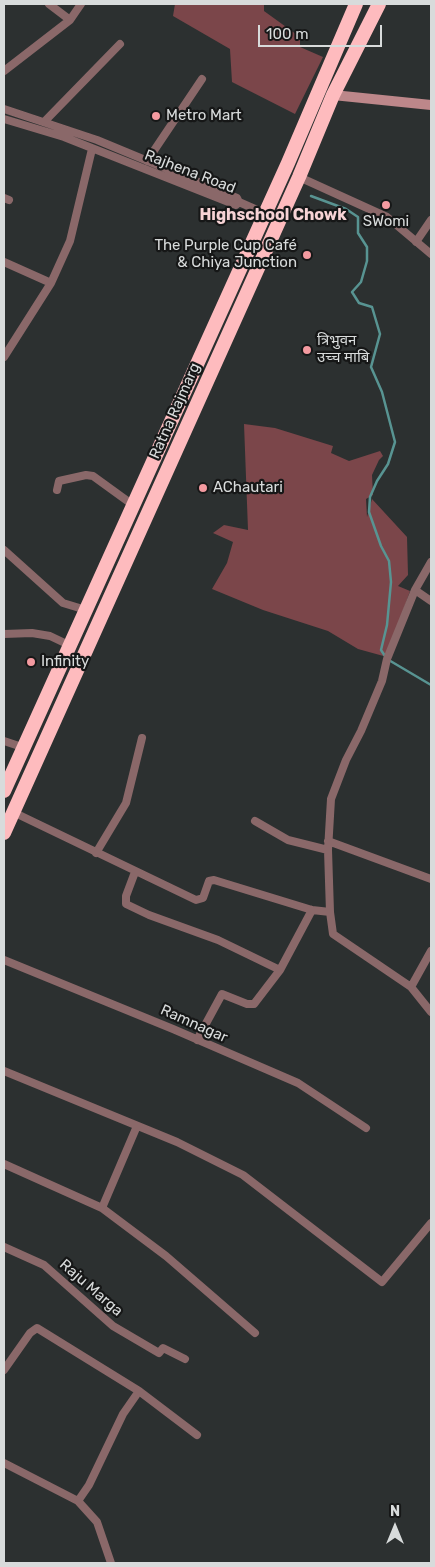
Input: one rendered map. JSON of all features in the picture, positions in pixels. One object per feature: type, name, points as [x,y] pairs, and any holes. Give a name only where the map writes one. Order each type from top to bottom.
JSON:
[{"type":"highway","name":"Ratna Rajmarg","points":[[4,791],[22,747],[86,610],[356,4]]},
{"type":"highway","name":"Ratna Rajmarg","points":[[4,833],[334,96],[379,4]]},
{"type":"street","points":[[50,4],[70,20]]},
{"type":"street","points":[[4,71],[70,20],[81,4]]},
{"type":"street","points":[[44,122],[120,44]]},
{"type":"street","points":[[147,161],[202,79]]},
{"type":"street","points":[[334,96],[431,105]]},
{"type":"street","name":"Rajhena Road","points":[[4,110],[44,122],[92,149],[155,168],[264,213]]},
{"type":"street","name":"Rajhena Road","points":[[4,119],[66,133],[147,161],[155,168]]},
{"type":"street","points":[[4,357],[51,283],[70,241],[92,149]]},
{"type":"street","points":[[299,177],[387,217],[431,254]]},
{"type":"street","points":[[416,242],[431,220]]},
{"type":"street","points":[[4,262],[51,283]]},
{"type":"street","points":[[57,490],[59,481],[86,475],[93,476],[133,505]]},
{"type":"street","points":[[4,550],[63,603],[86,610]]},
{"type":"street","points":[[431,562],[415,590],[387,660],[382,681],[361,732],[346,760],[331,800],[328,841],[330,912],[333,934],[411,987],[431,1012]]},
{"type":"street","points":[[415,590],[431,601]]},
{"type":"street","points":[[4,634],[50,636],[69,645]]},
{"type":"street","points":[[96,853],[126,803],[142,738]]},
{"type":"street","points":[[4,741],[22,747]]},
{"type":"street","points":[[13,812],[196,900],[204,898],[209,880],[214,880],[312,910],[330,912]]},
{"type":"street","points":[[255,820],[288,840],[328,850]]},
{"type":"street","points":[[328,841],[431,879]]},
{"type":"street","points":[[135,872],[126,896],[126,904],[149,915],[218,940],[280,970]]},
{"type":"street","points":[[197,1040],[222,994],[247,1004],[254,1004],[280,970],[312,910]]},
{"type":"street","points":[[411,987],[431,951]]},
{"type":"street","name":"Ramnagar","points":[[4,960],[298,1084],[366,1128]]},
{"type":"street","points":[[4,1071],[176,1142],[243,1175],[382,1282],[431,1223]]},
{"type":"street","points":[[102,1208],[137,1126]]},
{"type":"street","points":[[4,1164],[102,1208],[166,1256],[255,1333]]},
{"type":"street","name":"Raju Marga","points":[[4,1247],[44,1265],[113,1326],[159,1353],[163,1348],[185,1359]]},
{"type":"street","points":[[4,1370],[30,1334],[37,1328],[139,1391],[197,1435]]},
{"type":"street","points":[[78,1501],[89,1485],[123,1414],[139,1391]]},
{"type":"street","points":[[4,1463],[78,1501],[97,1522],[111,1563]]},
{"type":"shaded area","points":[[175,4],[264,4],[264,11],[300,37],[300,47],[323,57],[295,114],[232,82],[230,49],[173,16]]},
{"type":"shaded area","points":[[244,424],[275,428],[333,446],[331,453],[349,461],[380,451],[383,456],[372,475],[373,495],[366,499],[367,517],[372,499],[407,537],[408,575],[398,586],[410,591],[387,657],[358,649],[328,631],[263,610],[212,589],[227,563],[233,542],[213,533],[224,525],[248,530]]},
{"type":"waterway","points":[[311,196],[346,209],[358,217],[358,233],[367,247],[367,261],[361,282],[352,292],[359,303],[372,307],[380,334],[371,367],[382,392],[395,442],[388,464],[377,481],[370,497],[369,512],[381,546],[389,561],[391,582],[387,625],[381,650],[387,659],[431,685]]},
{"type":"place","name":"Metro Mart","points":[[156,116]]},
{"type":"place","name":"SWomi","points":[[386,205]]},
{"type":"place","name":"The Purple Cup Café & Chiya Junction","points":[[307,255]]},
{"type":"place","name":"त्रिभुवन उच्च माबि","points":[[307,350]]},
{"type":"place","name":"AChautari","points":[[203,488]]},
{"type":"place","name":"Infinity","points":[[31,662]]},
{"type":"district","name":"Highschool Chowk","points":[[273,215]]}]
